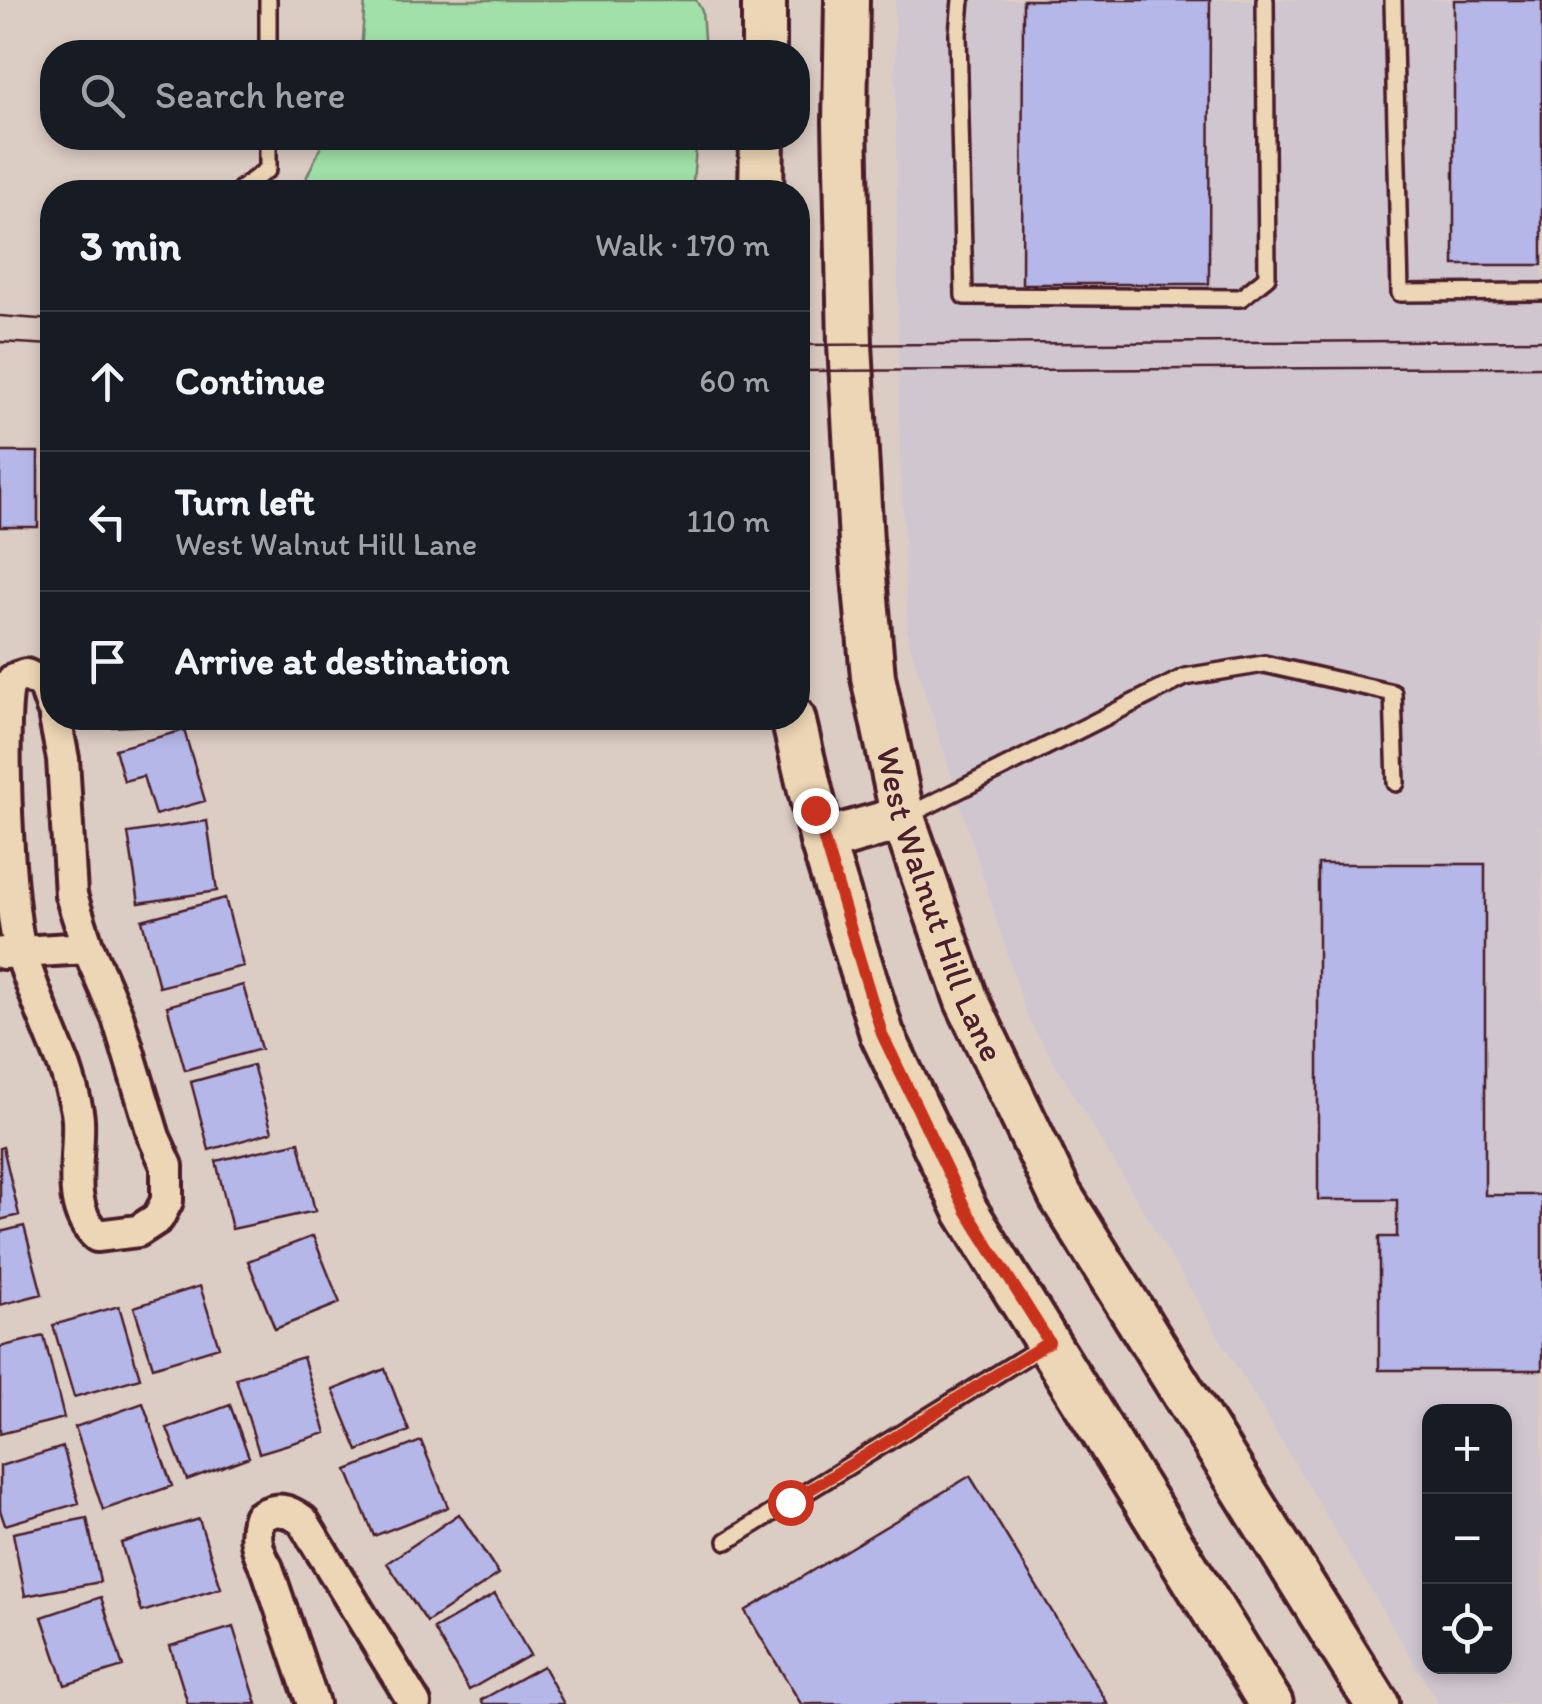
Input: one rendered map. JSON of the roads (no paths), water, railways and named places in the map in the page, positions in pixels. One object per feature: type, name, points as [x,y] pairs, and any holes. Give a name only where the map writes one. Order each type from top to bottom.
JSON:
[{"type":"main road","points":[[764,0],[764,40]]},
{"type":"main road","name":"West Walnut Hill Lane","points":[[847,0],[849,305],[860,542],[874,677],[903,818],[966,1001],[1060,1195],[1377,1704]]},
{"type":"main road","points":[[762,150],[762,180]]},
{"type":"main road","points":[[795,730],[822,841],[882,1034],[966,1210],[1271,1704]]},
{"type":"main road","points":[[822,841],[903,818]]},
{"type":"street","points":[[40,682],[26,675],[14,678],[6,690],[0,722],[10,952],[67,1074],[78,1115],[76,1190],[84,1224],[98,1236],[110,1236],[138,1231],[158,1218],[167,1202],[167,1166],[154,1137],[118,1018],[88,948],[71,895],[64,759],[58,730]]},
{"type":"street","points":[[10,952],[88,948]]},
{"type":"street","points":[[313,1704],[268,1568],[259,1553],[255,1532],[259,1518],[270,1511],[288,1510],[304,1520],[415,1704]]},
{"type":"lane","points":[[268,0],[268,40]]},
{"type":"lane","points":[[961,0],[958,34],[964,296],[1240,298],[1267,277],[1265,0]]},
{"type":"lane","points":[[1394,0],[1400,293],[1542,292]]},
{"type":"lane","points":[[253,180],[268,169],[268,150]]},
{"type":"lane","points":[[903,818],[1185,677],[1264,664],[1393,692],[1396,783]]},
{"type":"lane","points":[[727,1541],[1049,1342]]},
{"type":"tram line","points":[[0,316],[40,319]]},
{"type":"tram line","points":[[810,345],[1542,340]]},
{"type":"tram line","points":[[0,342],[40,344]]},
{"type":"tram line","points":[[810,371],[1542,367]]}]
